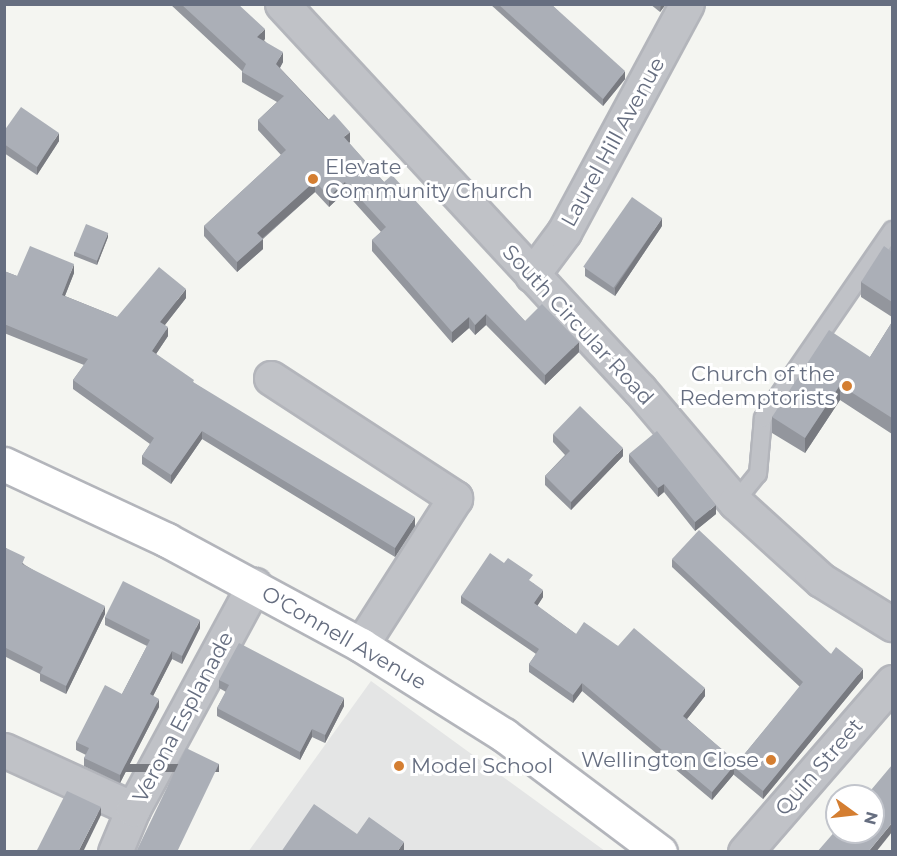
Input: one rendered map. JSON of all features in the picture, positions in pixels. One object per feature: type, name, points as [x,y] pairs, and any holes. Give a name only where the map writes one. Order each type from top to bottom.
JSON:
[{"type":"main road","name":"O'Connell Avenue","points":[[4,464],[168,540],[361,645],[504,735],[660,852]]},
{"type":"street","name":"South Circular Road","points":[[282,4],[640,390],[735,502],[821,580],[892,624]]},
{"type":"street","name":"Laurel Hill Avenue","points":[[532,275],[564,232],[687,4]]},
{"type":"street","points":[[271,378],[455,498],[361,645]]},
{"type":"street","name":"Verona Esplanade","points":[[115,852],[134,809],[254,585]]},
{"type":"street","name":"Quin Street","points":[[745,852],[892,682]]},
{"type":"street","points":[[4,750],[134,809]]},
{"type":"lane","points":[[735,502],[758,474],[764,418],[887,247],[892,230]]},
{"type":"shaded area","name":"Model School","points":[[371,681],[605,851],[248,852]]},
{"type":"building","points":[[181,4],[238,4],[265,29],[257,37],[283,52],[276,64],[328,120],[334,114],[350,132],[344,137],[384,182],[392,175],[525,321],[542,304],[579,342],[545,375],[486,314],[475,325],[469,317],[452,332],[372,240],[386,227],[345,182],[329,197],[315,181],[257,233],[263,239],[237,262],[204,226],[286,150],[258,120],[284,96],[242,72],[246,64]]},
{"type":"building","points":[[498,4],[551,4],[625,71],[603,99]]},
{"type":"building","points":[[21,107],[59,133],[37,167],[4,144],[4,131]]},
{"type":"building","points":[[632,197],[662,218],[614,288],[583,267]]},
{"type":"building","points":[[86,224],[108,233],[97,261],[75,252]]},
{"type":"building","points":[[30,246],[74,264],[62,295],[117,317],[159,267],[186,289],[160,322],[168,327],[152,351],[194,380],[193,382],[415,517],[395,548],[202,431],[171,475],[142,456],[154,438],[73,380],[88,359],[4,324],[4,271],[17,276]]},
{"type":"building","points":[[884,246],[892,252],[892,302],[861,282]]},
{"type":"building","name":"Church of the Redemptorists","points":[[892,322],[892,418],[840,385],[805,438],[772,417],[829,330],[870,357]]},
{"type":"building","points":[[580,406],[623,448],[571,502],[545,476],[570,451],[553,434]]},
{"type":"building","points":[[657,431],[716,505],[695,522],[664,484],[658,488],[629,454]]},
{"type":"building","points":[[699,530],[831,654],[836,647],[863,669],[763,791],[734,767],[803,682],[672,559]]},
{"type":"building","points":[[4,547],[25,557],[22,564],[105,606],[66,686],[40,673],[43,667],[4,647]]},
{"type":"building","points":[[490,553],[504,563],[508,558],[533,575],[529,580],[543,590],[534,603],[576,634],[584,622],[618,646],[634,628],[705,688],[683,716],[737,762],[712,792],[582,683],[573,695],[529,664],[539,649],[461,596]]},
{"type":"building","points":[[123,581],[200,620],[182,656],[172,651],[150,694],[159,699],[120,775],[84,758],[89,748],[76,742],[105,685],[122,694],[150,640],[105,617]]},
{"type":"building","points":[[239,643],[344,698],[325,735],[312,729],[300,752],[217,708],[229,685],[219,680]]},
{"type":"building","points":[[186,748],[219,764],[177,852],[136,852]]},
{"type":"building","points":[[892,765],[892,823],[885,831],[885,784],[876,784]]},
{"type":"building","points":[[67,791],[101,807],[78,852],[36,852]]},
{"type":"building","points":[[314,804],[357,834],[369,817],[404,842],[397,852],[281,852]]},
{"type":"building","points":[[825,843],[875,844],[868,852],[817,852]]},
{"type":"place","name":"Elevate Community Church","points":[[313,179]]},
{"type":"place","name":"Church of the Redemptorists","points":[[847,386]]},
{"type":"place","name":"Wellington Close","points":[[771,760]]},
{"type":"place","name":"Model School","points":[[399,766]]}]
